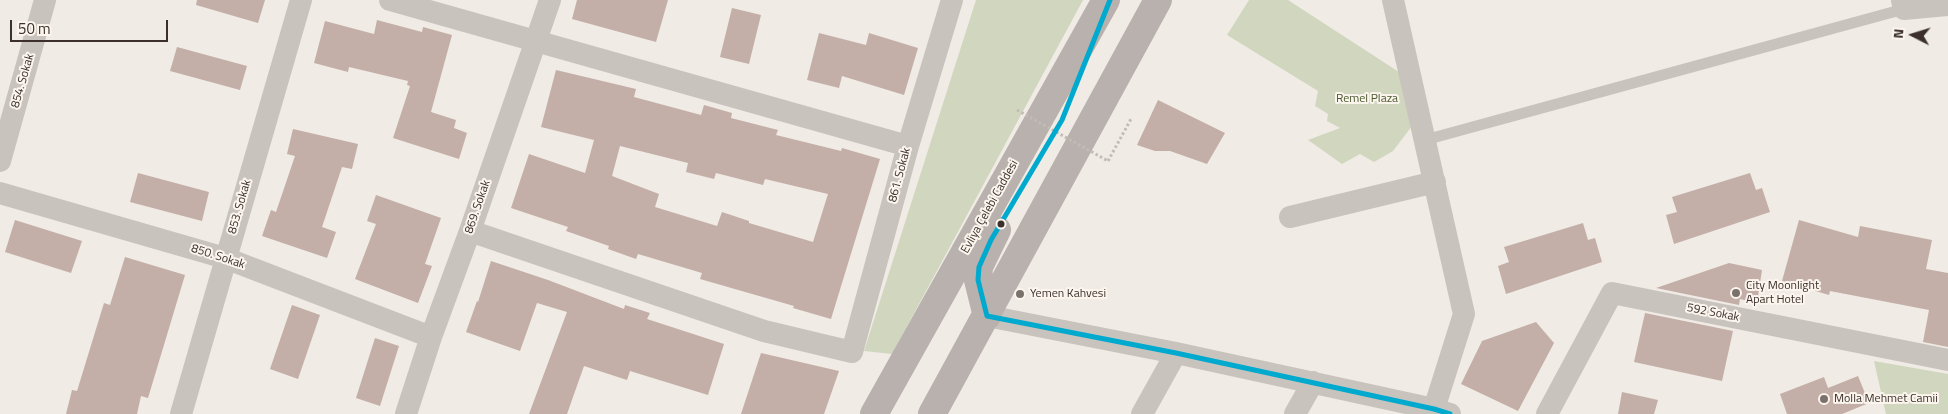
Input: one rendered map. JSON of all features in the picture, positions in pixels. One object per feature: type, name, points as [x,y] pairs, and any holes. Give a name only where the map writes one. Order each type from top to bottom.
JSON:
[{"type":"main road","points":[[987,316],[978,280],[979,267],[991,240],[1062,120],[1108,0]]},
{"type":"main road","name":"Evliya Çelebi Caddesi","points":[[874,414],[1108,0]]},
{"type":"main road","points":[[932,414],[1158,0]]},
{"type":"street","name":"854. Sokak","points":[[0,161],[46,0]]},
{"type":"street","name":"853. Sokak","points":[[181,414],[300,0]]},
{"type":"street","points":[[390,0],[908,146]]},
{"type":"street","name":"869. Sokak","points":[[412,412],[431,337],[550,0]]},
{"type":"street","name":"861. Sokak","points":[[470,231],[764,331],[852,352],[908,146],[952,0]]},
{"type":"street","points":[[987,316],[1176,353],[1442,412],[1464,314],[1393,0]]},
{"type":"street","points":[[1903,4],[1948,5]]},
{"type":"street","points":[[1290,217],[1435,182]]},
{"type":"street","name":"850. Sokak","points":[[0,193],[225,258],[431,337]]},
{"type":"street","name":"592 Sokak","points":[[1548,414],[1612,293],[1948,360]]},
{"type":"street","points":[[1142,414],[1176,353]]},
{"type":"street","points":[[1295,414],[1313,382]]},
{"type":"lane","points":[[1425,140],[1903,4]]},
{"type":"path","points":[[1016,110],[1108,161],[1131,119]]},
{"type":"green space","points":[[976,0],[1083,0],[892,354],[864,351]]},
{"type":"green space","name":"Remel Plaza","points":[[1249,0],[1288,0],[1402,74],[1412,126],[1393,151],[1374,162],[1360,154],[1342,164],[1308,140],[1340,128],[1327,121],[1328,114],[1315,106],[1318,91],[1227,35]]},
{"type":"green space","points":[[1874,361],[1948,374],[1948,414],[1886,414]]},
{"type":"building","points":[[197,0],[265,0],[258,23],[196,5]]},
{"type":"building","points":[[577,0],[668,0],[656,42],[572,19]]},
{"type":"building","points":[[732,8],[761,15],[749,64],[720,57]]},
{"type":"building","points":[[377,20],[422,32],[423,27],[452,35],[431,112],[456,120],[454,128],[467,133],[459,159],[393,138],[410,86],[407,85],[408,81],[349,67],[348,72],[314,63],[325,21],[374,34]]},
{"type":"building","points":[[819,33],[866,45],[869,33],[918,48],[904,95],[842,76],[839,88],[807,80]]},
{"type":"building","points":[[177,47],[247,66],[240,90],[170,71]]},
{"type":"building","points":[[556,70],[636,89],[634,97],[701,115],[704,105],[732,113],[731,118],[778,130],[776,135],[841,151],[842,148],[880,159],[831,319],[793,308],[794,306],[700,279],[702,273],[638,254],[636,259],[608,249],[609,246],[566,231],[568,227],[511,208],[529,154],[585,173],[594,140],[541,127]],"holes":[[[620,146],[688,163],[686,172],[714,179],[716,173],[763,185],[765,179],[828,194],[813,242],[749,223],[749,221],[722,212],[717,226],[655,207],[659,194],[612,176]]]},
{"type":"building","points":[[1158,100],[1225,133],[1207,164],[1170,151],[1155,151],[1137,145]]},
{"type":"building","points":[[293,129],[358,144],[352,169],[342,167],[322,227],[336,232],[327,258],[262,236],[271,210],[276,212],[295,156],[287,154]]},
{"type":"building","points":[[138,173],[209,192],[202,221],[130,202]]},
{"type":"building","points":[[1750,173],[1756,190],[1762,188],[1770,212],[1674,244],[1666,215],[1677,212],[1672,197]]},
{"type":"building","points":[[376,195],[441,218],[425,264],[432,266],[418,303],[355,279],[376,224],[367,221]]},
{"type":"building","points":[[15,220],[82,241],[71,273],[5,252]]},
{"type":"building","points":[[1799,220],[1858,237],[1860,226],[1932,240],[1926,269],[1948,273],[1948,347],[1923,342],[1929,310],[1830,291],[1829,295],[1782,281]]},
{"type":"building","points":[[1583,223],[1588,240],[1595,238],[1602,262],[1506,294],[1498,266],[1509,262],[1504,247]]},
{"type":"building","points":[[125,257],[185,275],[148,398],[141,396],[137,414],[66,414],[72,390],[77,391],[104,303],[110,305]]},
{"type":"building","points":[[491,261],[624,309],[625,305],[650,313],[647,319],[724,344],[708,395],[630,371],[627,380],[584,366],[567,414],[529,414],[567,312],[537,303],[520,351],[466,332]]},
{"type":"building","name":"City Moonlight Apart Hotel","points":[[1729,263],[1762,270],[1757,303],[1740,299],[1739,305],[1656,288]]},
{"type":"building","points":[[292,305],[320,315],[298,379],[270,369]]},
{"type":"building","points":[[1645,313],[1733,331],[1722,381],[1634,362]]},
{"type":"building","points":[[1536,322],[1554,343],[1518,411],[1461,384],[1482,341]]},
{"type":"building","points":[[375,338],[399,346],[380,406],[356,398]]},
{"type":"building","points":[[761,353],[839,371],[824,414],[741,414]]},
{"type":"building","name":"Molla Mehmet Camii","points":[[1858,376],[1869,403],[1842,414],[1787,414],[1780,394],[1824,377],[1828,388]]},
{"type":"building","points":[[1622,392],[1658,400],[1654,414],[1618,414]]},
{"type":"transit line","points":[[1110,0],[1062,120],[991,240],[979,267],[978,280],[987,316],[1176,353],[1450,414]]},
{"type":"place","name":"City Moonlight Apart Hotel","points":[[1736,293]]},
{"type":"place","name":"Yemen Kahvesi","points":[[1020,294]]},
{"type":"place","name":"Molla Mehmet Camii","points":[[1824,399]]}]
